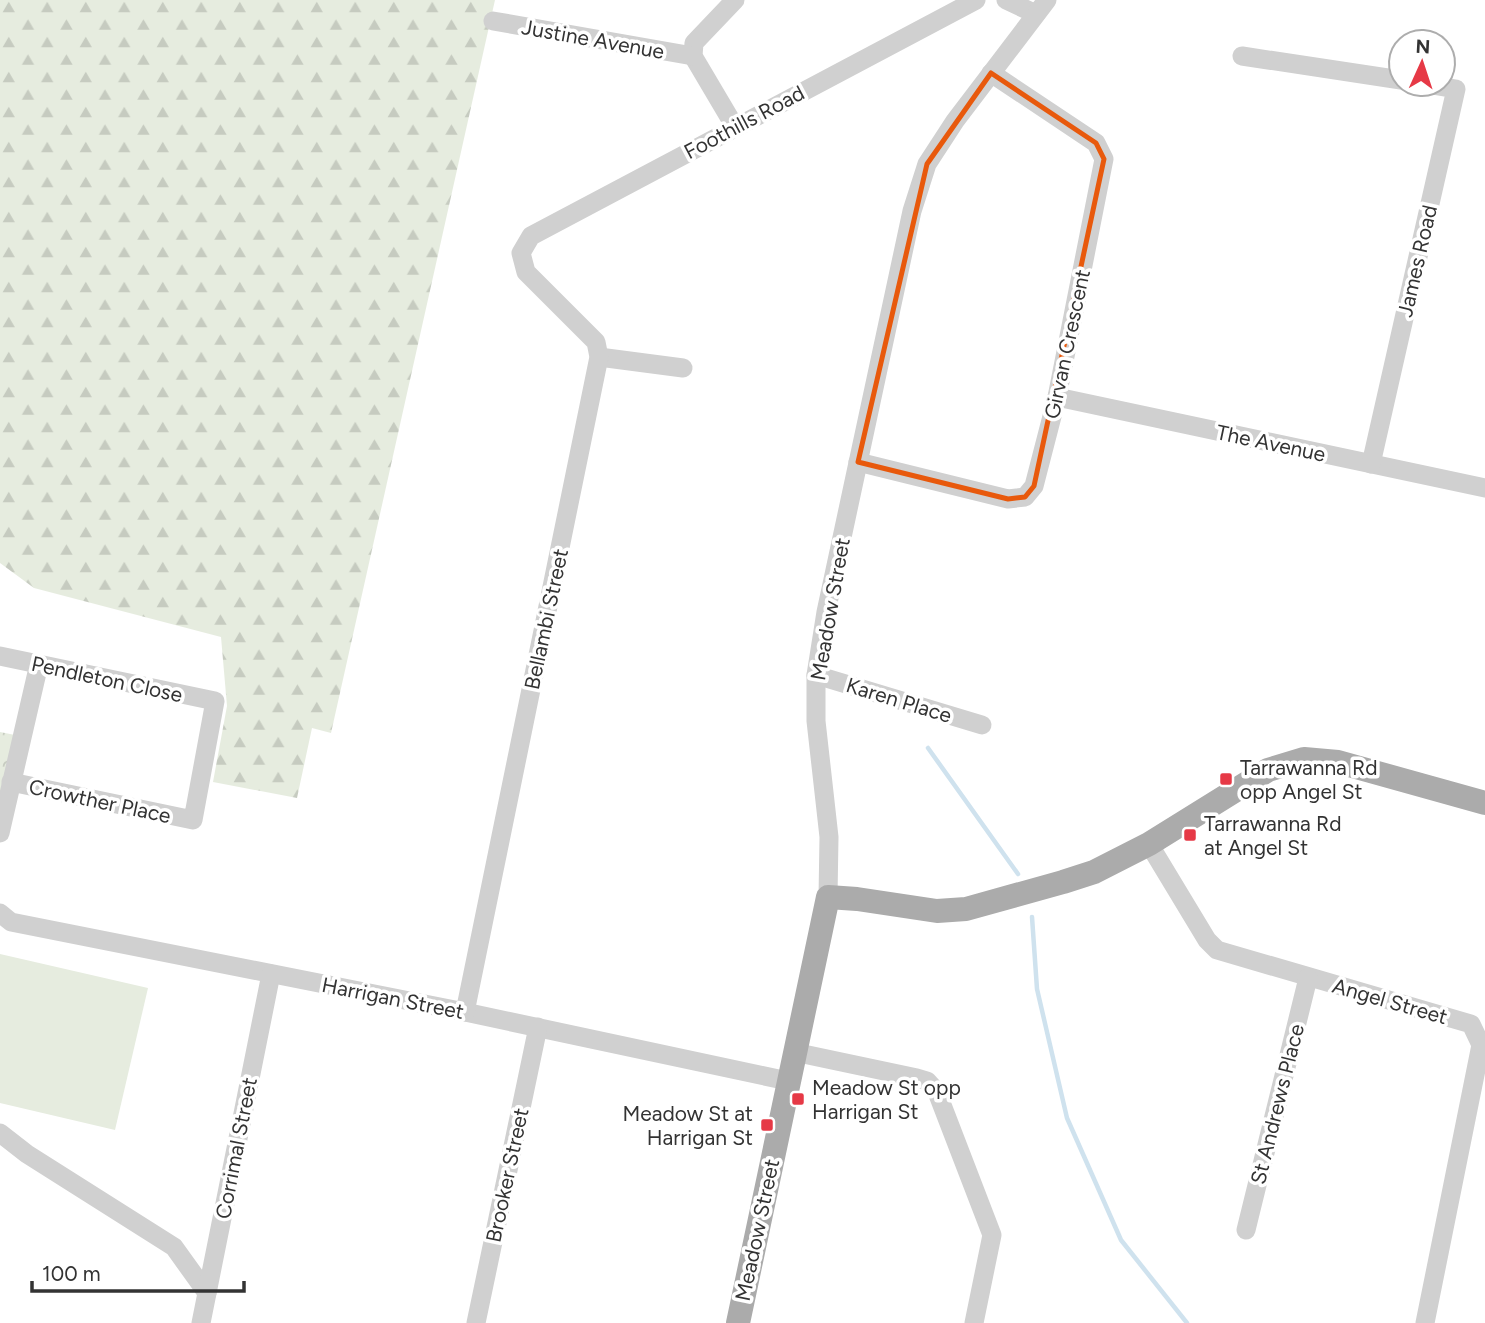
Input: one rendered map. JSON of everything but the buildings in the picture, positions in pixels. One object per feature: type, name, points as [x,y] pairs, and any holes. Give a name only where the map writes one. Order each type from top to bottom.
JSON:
[{"type":"main road","points":[[828,897],[937,911],[966,909],[1094,872],[1149,844],[1268,769],[1304,759],[1338,762],[1485,803]]},
{"type":"main road","name":"Meadow Street","points":[[738,1323],[828,897]]},
{"type":"street","points":[[734,0],[694,43],[693,56],[735,127]]},
{"type":"street","name":"Foothills Road","points":[[599,357],[596,342],[526,272],[521,253],[531,236],[976,0]]},
{"type":"street","points":[[1006,0],[1041,7]]},
{"type":"street","name":"Meadow Street","points":[[828,897],[828,837],[816,721],[816,675],[826,612],[912,211],[927,164],[1041,7]]},
{"type":"street","name":"Justine Avenue","points":[[493,21],[693,56]]},
{"type":"street","points":[[1241,56],[1387,78]]},
{"type":"street","name":"Girvan Crescent","points":[[858,462],[1008,499],[1025,497],[1034,486],[1056,397],[1104,159],[1096,142],[991,73]]},
{"type":"street","name":"James Road","points":[[1371,464],[1454,98]]},
{"type":"street","points":[[599,357],[683,368]]},
{"type":"street","name":"Bellambi Street","points":[[465,1012],[599,357]]},
{"type":"street","name":"The Avenue","points":[[1056,397],[1485,488]]},
{"type":"street","name":"Pendleton Close","points":[[0,656],[215,701]]},
{"type":"street","points":[[1,824],[38,664]]},
{"type":"street","name":"Karen Place","points":[[816,675],[982,724]]},
{"type":"street","name":"Crowther Place","points":[[11,782],[193,820],[215,701]]},
{"type":"street","name":"Angel Street","points":[[1149,844],[1208,940],[1217,950],[1471,1024],[1481,1045],[1424,1323]]},
{"type":"street","name":"Harrigan Street","points":[[0,913],[11,922],[465,1012],[788,1081]]},
{"type":"street","name":"Corrimal Street","points":[[201,1323],[271,974]]},
{"type":"street","name":"St Andrews Place","points":[[1246,1230],[1308,978]]},
{"type":"street","name":"Brooker Street","points":[[476,1323],[538,1027]]},
{"type":"street","points":[[794,1052],[916,1078],[926,1081],[937,1092],[992,1235],[974,1323]]},
{"type":"street","points":[[0,1133],[27,1154],[174,1247],[207,1293]]},
{"type":"highlighted area","points":[[991,73],[1096,143],[1104,159],[1034,486],[1025,497],[1008,499],[858,462],[927,164]]},
{"type":"green space","points":[[0,0],[495,0],[331,733],[312,728],[297,798],[213,782],[227,706],[221,637],[34,588],[0,563]]},
{"type":"green space","points":[[0,732],[15,735],[0,806]]},
{"type":"green space","points":[[0,954],[148,988],[115,1130],[0,1103]]},
{"type":"waterway","points":[[928,748],[1018,874]]},
{"type":"waterway","points":[[1032,917],[1037,989],[1067,1118],[1121,1240],[1187,1323]]},
{"type":"place","name":"Tarrawanna Rd opp Angel St","points":[[1226,779]]},
{"type":"place","name":"Tarrawanna Rd at Angel St","points":[[1190,835]]},
{"type":"place","name":"Meadow St opp Harrigan St","points":[[798,1099]]},
{"type":"place","name":"Meadow St at Harrigan St","points":[[767,1125]]}]
